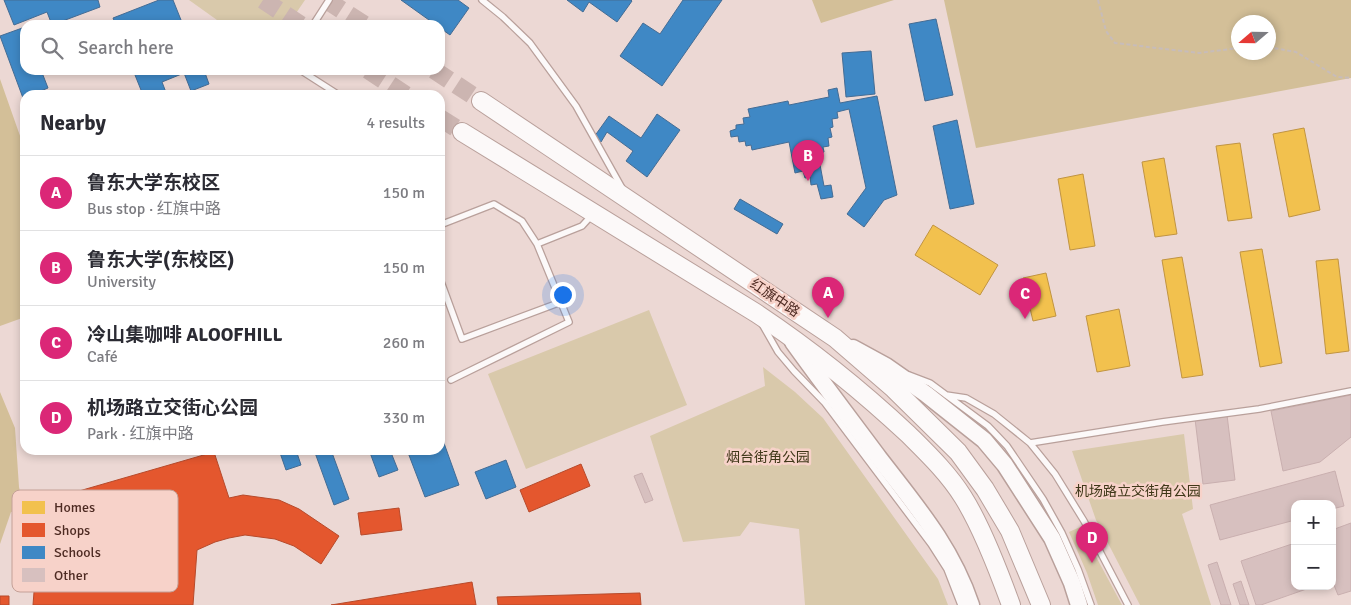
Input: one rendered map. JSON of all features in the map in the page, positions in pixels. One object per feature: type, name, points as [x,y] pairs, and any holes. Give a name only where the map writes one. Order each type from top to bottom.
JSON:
[{"type":"main road","name":"红旗中路","points":[[481,101],[835,338],[894,389],[958,452],[985,489],[1010,531],[1041,605]]},
{"type":"main road","name":"红旗中路","points":[[462,132],[756,313],[787,334],[878,406],[942,467],[964,498],[985,542],[1011,605]]},
{"type":"main road","points":[[787,334],[921,512],[945,547],[955,564],[972,605]]},
{"type":"main road","points":[[835,338],[886,366],[962,421],[984,440],[1006,465],[1052,538],[1072,583],[1079,605]]},
{"type":"lane","points":[[316,20],[329,0]]},
{"type":"lane","points":[[482,0],[530,43],[576,106],[608,165],[630,200]]},
{"type":"lane","points":[[308,75],[331,90]]},
{"type":"lane","points":[[445,223],[494,204],[522,222],[537,244],[570,322],[451,380]]},
{"type":"lane","points":[[537,244],[582,226],[593,213]]},
{"type":"lane","points":[[445,293],[462,339],[561,302]]},
{"type":"lane","points":[[756,313],[778,352],[825,403],[930,544],[947,569],[961,605]]},
{"type":"lane","points":[[886,366],[930,382],[988,426],[1007,446],[1043,499],[1062,533],[1091,605]]},
{"type":"lane","points":[[1030,443],[1259,409],[1351,390]]},
{"type":"lane","points":[[946,395],[966,398],[994,414],[1030,443],[1055,474],[1080,512],[1128,605]]},
{"type":"path","points":[[1098,0],[1106,31],[1115,43],[1200,53],[1231,49]]},
{"type":"path","points":[[1276,48],[1296,52],[1337,77],[1351,78]]},
{"type":"green space","points":[[189,0],[305,0],[291,20],[217,20]]},
{"type":"green space","points":[[649,310],[687,405],[526,469],[488,374]]},
{"type":"green space","name":"烟台街角公园","points":[[763,367],[795,392],[823,418],[938,579],[948,605],[805,605],[799,529],[750,522],[740,536],[683,542],[650,436],[765,386]]},
{"type":"green space","name":"机场路立交街角公园","points":[[1184,434],[1193,509],[1182,514],[1211,605],[1140,605],[1096,520],[1072,451]]},
{"type":"green space","points":[[1080,527],[1122,605],[1098,605],[1087,573],[1069,532]]},
{"type":"shaded area","points":[[812,0],[894,0],[821,23]]},
{"type":"shaded area","points":[[944,0],[1351,0],[1351,78],[976,148]]},
{"type":"shaded area","points":[[0,79],[20,136],[20,319],[0,326]]},
{"type":"shaded area","points":[[0,392],[15,428],[20,490],[12,490],[12,512],[0,544]]},
{"type":"building: Homes","points":[[1304,128],[1320,210],[1289,217],[1273,134]]},
{"type":"building: Homes","points":[[1240,143],[1252,218],[1228,221],[1216,146]]},
{"type":"building: Homes","points":[[1164,158],[1177,234],[1155,237],[1142,162]]},
{"type":"building: Homes","points":[[1083,174],[1095,246],[1070,250],[1058,179]]},
{"type":"building: Homes","points":[[933,225],[998,265],[980,295],[915,255]]},
{"type":"building: Homes","points":[[1262,249],[1282,363],[1260,367],[1240,252]]},
{"type":"building: Homes","points":[[1182,257],[1203,375],[1182,378],[1162,260]]},
{"type":"building: Homes","points":[[1338,259],[1349,351],[1326,354],[1316,261]]},
{"type":"building: Homes","points":[[1046,273],[1056,316],[1033,321],[1023,278]]},
{"type":"building: Homes","points":[[1119,309],[1130,366],[1097,372],[1086,316]]},
{"type":"building: Shops","points":[[204,455],[215,455],[229,498],[243,495],[279,500],[299,509],[339,536],[321,564],[294,546],[275,539],[245,535],[215,542],[197,550],[193,605],[33,605],[34,592],[178,592],[178,490],[83,490]]},
{"type":"building: Shops","points":[[581,464],[590,486],[529,512],[520,490]]},
{"type":"building: Shops","points":[[399,508],[402,530],[361,535],[358,513]]},
{"type":"building: Shops","points":[[472,582],[476,605],[331,605]]},
{"type":"building: Shops","points":[[640,593],[641,605],[498,605],[497,597]]},
{"type":"building: Shops","points":[[0,596],[9,596],[9,605],[0,605]]},
{"type":"building: Schools","points":[[4,0],[98,0],[100,7],[65,20],[50,20],[47,12],[27,20],[20,20],[20,23],[14,25]]},
{"type":"building: Schools","points":[[159,0],[173,0],[181,20],[114,20],[113,18]]},
{"type":"building: Schools","points":[[401,0],[458,0],[469,8],[450,35],[445,32],[445,20],[429,20]]},
{"type":"building: Schools","points":[[567,0],[632,1],[617,22],[589,2],[583,12]]},
{"type":"building: Schools","points":[[683,0],[722,0],[662,86],[620,56],[643,23],[660,34]]},
{"type":"building: Schools","points":[[936,19],[953,95],[925,101],[909,24]]},
{"type":"building: Schools","points":[[20,29],[20,75],[43,75],[48,88],[43,90],[20,90],[0,36]]},
{"type":"building: Schools","points":[[871,51],[875,94],[846,97],[842,53]]},
{"type":"building: Schools","points":[[135,75],[179,75],[162,82],[165,90],[141,90]]},
{"type":"building: Schools","points":[[185,75],[206,75],[209,84],[191,90]]},
{"type":"building: Schools","points":[[837,88],[840,103],[877,96],[897,195],[884,200],[864,227],[847,214],[866,188],[849,109],[837,112],[838,118],[832,119],[833,127],[830,128],[832,137],[828,138],[829,146],[823,147],[824,152],[818,154],[824,186],[831,185],[833,197],[821,199],[817,184],[811,185],[810,177],[805,178],[803,171],[795,173],[789,142],[752,150],[751,145],[746,146],[745,141],[739,142],[738,136],[731,137],[730,131],[736,129],[736,125],[744,124],[743,118],[750,117],[748,109],[788,101],[789,105],[829,97],[828,90]]},
{"type":"building: Schools","points":[[657,114],[680,130],[647,177],[626,161],[633,151],[607,132],[601,142],[594,137],[609,116],[641,138]]},
{"type":"building: Schools","points":[[957,120],[974,204],[950,209],[933,126]]},
{"type":"building: Schools","points":[[740,199],[783,224],[777,234],[734,209]]},
{"type":"building: Schools","points":[[445,446],[459,485],[425,497],[409,455],[445,455]]},
{"type":"building: Schools","points":[[281,455],[298,455],[301,465],[286,470]]},
{"type":"building: Schools","points":[[316,455],[333,455],[349,499],[334,505]]},
{"type":"building: Schools","points":[[371,455],[392,455],[398,470],[379,477]]},
{"type":"building: Schools","points":[[506,460],[516,487],[486,499],[475,472]]},
{"type":"building: Other","points":[[1351,395],[1351,437],[1320,462],[1283,471],[1271,411]]},
{"type":"building: Other","points":[[1227,415],[1235,480],[1203,484],[1195,419]]},
{"type":"building: Other","points":[[1335,471],[1344,506],[1336,508],[1336,500],[1291,500],[1291,521],[1220,540],[1210,505]]},
{"type":"building: Other","points":[[642,473],[653,500],[645,503],[634,476]]},
{"type":"building: Other","points":[[1351,523],[1351,591],[1338,595],[1336,590],[1336,529]]},
{"type":"building: Other","points":[[1291,544],[1291,590],[1304,590],[1261,605],[1256,605],[1241,561]]},
{"type":"building: Other","points":[[1217,562],[1231,605],[1221,605],[1208,565]]},
{"type":"building: Other","points":[[1241,581],[1249,605],[1240,605],[1233,584]]},
{"type":"tunnel","points":[[263,0],[293,20]]},
{"type":"tunnel","points":[[326,0],[357,20]]},
{"type":"tunnel","points":[[376,75],[398,90]]},
{"type":"tunnel","points":[[442,75],[481,101]]},
{"type":"tunnel","points":[[445,121],[462,132]]},
{"type":"place","name":"鲁东大学(东校区)","points":[[808,181]]},
{"type":"place","name":"鲁东大学东校区","points":[[828,318]]},
{"type":"place","name":"冷山集咖啡 ALOOFHILL","points":[[1025,319]]},
{"type":"place","name":"机场路立交街心公园","points":[[1092,563]]}]
